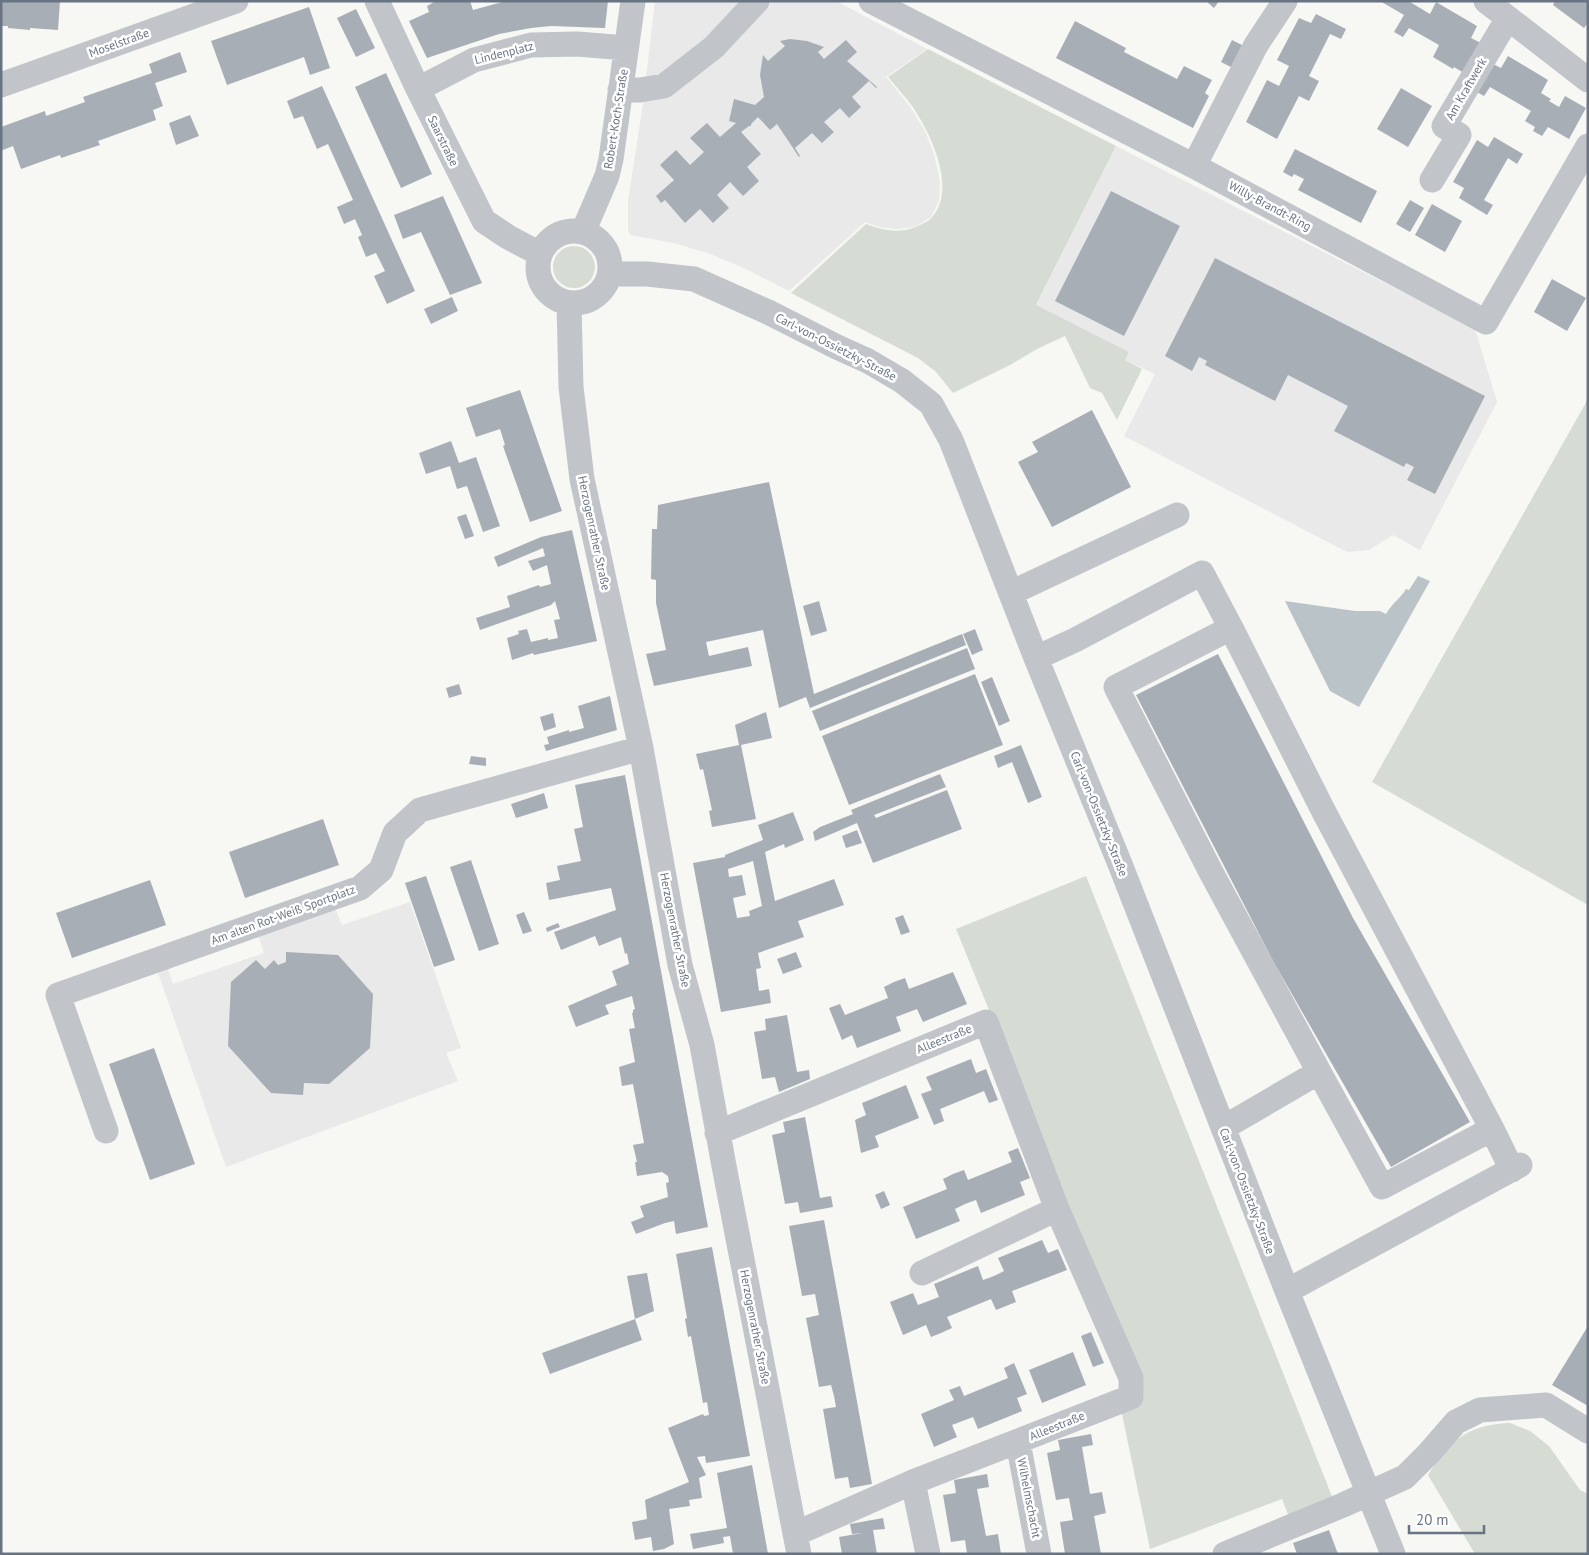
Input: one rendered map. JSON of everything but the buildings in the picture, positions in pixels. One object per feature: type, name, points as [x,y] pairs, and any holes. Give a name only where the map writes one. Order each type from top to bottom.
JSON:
[{"type":"street","name":"Moselstraße","points":[[1,85],[236,1]]},
{"type":"street","name":"Saarstraße","points":[[377,1],[418,89],[484,221],[508,237],[540,254]]},
{"type":"street","name":"Robert-Koch-Straße","points":[[583,232],[607,176],[611,159],[633,1]]},
{"type":"street","points":[[620,90],[640,90],[664,86],[714,47],[756,1]]},
{"type":"street","name":"Willy-Brandt-Ring","points":[[871,1],[1194,166],[1486,322],[1588,146]]},
{"type":"street","points":[[1194,166],[1256,46],[1285,1]]},
{"type":"street","points":[[1486,1],[1588,80]]},
{"type":"street","name":"Am Kraftwerk","points":[[1432,180],[1459,135],[1444,126],[1508,18]]},
{"type":"street","name":"Lindenplatz","points":[[418,89],[474,60],[531,44],[577,44],[626,48]]},
{"type":"street","points":[[565,232],[583,232],[599,240],[608,256],[610,274],[602,291],[587,302],[569,304],[554,298],[542,286],[537,270],[540,254],[550,240],[565,232]]},
{"type":"street","name":"Carl-von-Ossietzky-Straße","points":[[610,274],[647,274],[694,279],[768,312],[868,361],[902,381],[931,404],[951,440],[1287,1291],[1394,1554]]},
{"type":"street","name":"Herzogenrather Straße","points":[[569,304],[571,387],[582,479],[641,748],[680,964],[702,1045],[797,1544]]},
{"type":"street","points":[[1011,594],[1177,515]]},
{"type":"street","points":[[1036,658],[1076,640],[1202,572],[1329,820],[1492,1129],[1516,1167],[1287,1291]]},
{"type":"street","points":[[1231,628],[1116,687],[1212,874],[1382,1187],[1492,1129]]},
{"type":"street","name":"Am alten Rot-Weiß Sportplatz","points":[[106,1131],[58,996],[360,888],[381,870],[395,833],[420,810],[641,748]]},
{"type":"street","name":"Alleestraße","points":[[718,1133],[986,1022],[1057,1209],[1131,1378],[1131,1397],[913,1482],[797,1544]]},
{"type":"street","points":[[1223,1128],[1319,1072]]},
{"type":"street","points":[[922,1273],[1057,1209]]},
{"type":"street","points":[[1225,1554],[1404,1477],[1429,1453],[1456,1422],[1480,1410],[1518,1406],[1546,1406],[1588,1431]]},
{"type":"street","name":"Wilhelmschacht","points":[[1018,1442],[1039,1554]]},
{"type":"street","points":[[913,1482],[928,1554]]},
{"type":"shaded area","points":[[655,1],[836,1],[927,49],[886,77],[911,108],[925,131],[934,154],[940,182],[939,201],[931,217],[915,227],[897,229],[879,227],[865,222],[789,291],[744,268],[710,254],[674,243],[630,235],[628,229],[628,201],[643,104]]},
{"type":"shaded area","points":[[928,49],[1116,146],[1036,305],[1129,352],[1125,360],[1142,369],[1117,420],[1102,393],[1090,388],[1065,336],[953,393],[936,372],[918,358],[791,293],[866,224],[895,231],[910,229],[928,221],[937,210],[941,198],[941,171],[932,142],[909,102],[888,77]]},
{"type":"shaded area","points":[[1116,146],[1475,329],[1497,402],[1420,550],[1393,535],[1369,550],[1347,552],[1124,436],[1155,374],[1125,360],[1129,352],[1036,306]]},
{"type":"shaded area","points":[[578,246],[586,249],[592,255],[595,267],[592,279],[586,285],[570,288],[562,285],[556,279],[553,263],[556,255],[562,249]]},
{"type":"shaded area","points":[[1588,399],[1588,905],[1372,782]]},
{"type":"shaded area","points":[[1418,576],[1430,581],[1359,707],[1330,691],[1285,601],[1355,611],[1380,611],[1386,614],[1406,589],[1409,590]]},
{"type":"shaded area","points":[[1086,876],[1333,1499],[1289,1517],[1282,1499],[1150,1549],[1122,1414],[1141,1383],[956,929]]},
{"type":"shaded area","points":[[410,902],[461,1048],[446,1053],[458,1081],[226,1167],[157,970],[167,966],[173,984],[264,953],[258,935],[335,908],[342,925]]},
{"type":"shaded area","points":[[1510,1423],[1530,1431],[1549,1446],[1580,1490],[1588,1494],[1588,1554],[1475,1554],[1428,1475],[1444,1452],[1461,1437],[1482,1427]]}]
